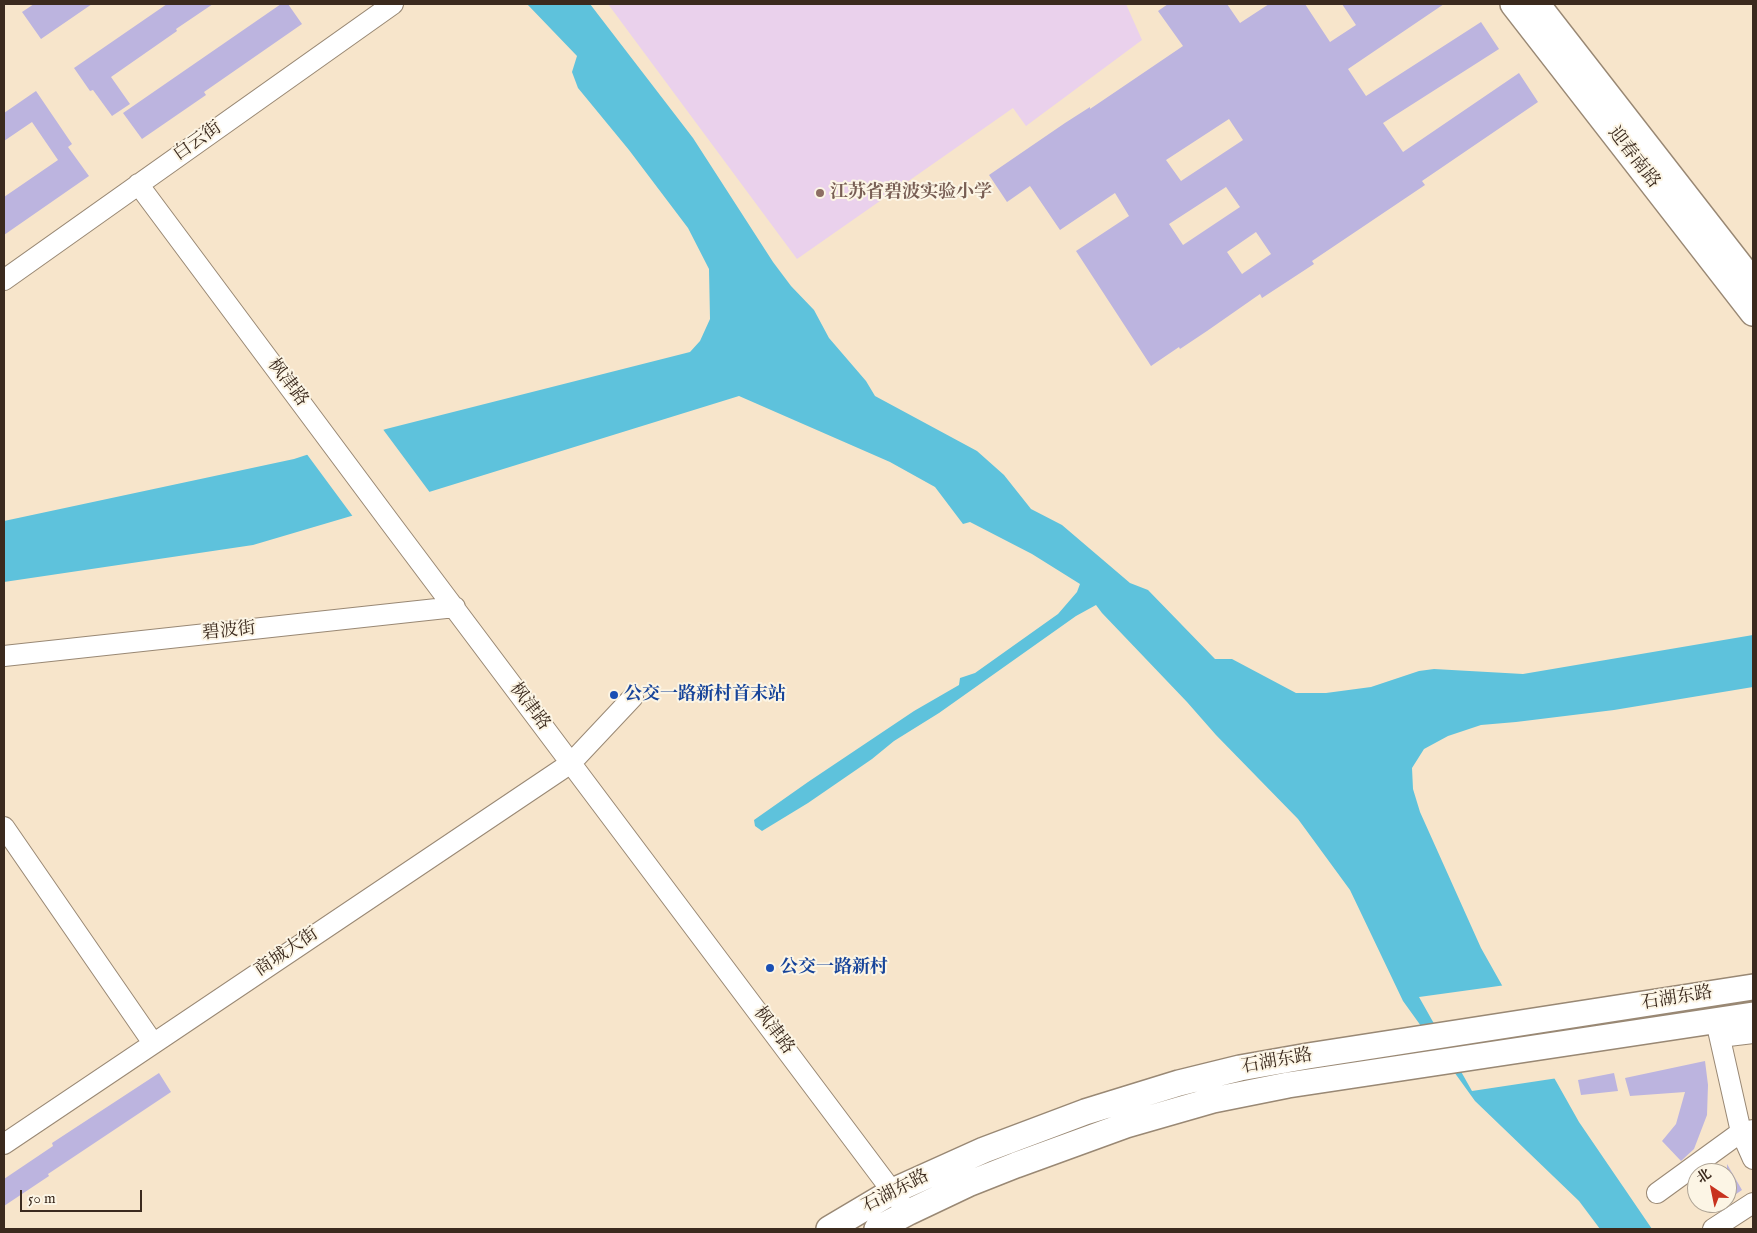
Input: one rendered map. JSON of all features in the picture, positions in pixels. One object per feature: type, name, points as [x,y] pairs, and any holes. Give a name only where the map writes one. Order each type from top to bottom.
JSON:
[{"type":"main road","name":"迎春南路","points":[[1513,4],[1753,313]]},
{"type":"main road","name":"迎春南路","points":[[1537,4],[1753,282]]},
{"type":"main road","name":"石湖东路","points":[[829,1229],[893,1191],[1028,1132],[1124,1099],[1207,1076],[1308,1056],[1753,987]]},
{"type":"main road","name":"石湖东路","points":[[877,1229],[915,1221],[968,1184],[1041,1155],[1126,1125],[1222,1098],[1288,1085],[1718,1029],[1753,1016]]},
{"type":"street","name":"白云街","points":[[4,280],[393,4]]},
{"type":"street","name":"枫津路","points":[[138,184],[915,1221]]},
{"type":"street","name":"碧波街","points":[[4,656],[455,607]]},
{"type":"street","name":"商城大街","points":[[4,1144],[571,762],[633,697]]},
{"type":"street","points":[[4,827],[153,1043]]},
{"type":"street","points":[[1753,1033],[1718,1029],[1753,1159]]},
{"type":"street","points":[[1657,1193],[1747,1131]]},
{"type":"street","points":[[1713,1229],[1753,1203]]},
{"type":"shaded area","name":"江苏省碧波实验小学","points":[[608,4],[1126,4],[1142,40],[1026,126],[1013,108],[797,259]]},
{"type":"water","points":[[527,4],[590,4],[693,138],[773,262],[791,286],[814,310],[829,338],[866,381],[875,396],[977,451],[1004,475],[1031,509],[1062,525],[1130,583],[1148,590],[1215,659],[1232,659],[1296,693],[1326,693],[1371,687],[1419,671],[1434,669],[1523,674],[1753,635],[1753,687],[1614,710],[1481,725],[1448,736],[1424,749],[1412,768],[1413,789],[1420,812],[1481,948],[1579,1122],[1652,1229],[1600,1229],[1579,1201],[1475,1101],[1403,1001],[1350,890],[1298,819],[1216,735],[1096,605],[1076,616],[939,713],[894,741],[872,759],[808,803],[762,831],[755,826],[754,820],[808,782],[914,711],[959,685],[960,678],[975,673],[1058,614],[1077,592],[1080,584],[1032,554],[970,522],[963,524],[935,487],[890,462],[739,396],[253,545],[4,582],[4,521],[294,459],[386,429],[690,352],[700,341],[710,319],[709,269],[688,228],[629,150],[578,88],[572,72],[577,56]]},
{"type":"pier","points":[[382,428],[431,494],[354,518],[306,453]]},
{"type":"pier","points":[[1506,985],[1558,1078],[1472,1091],[1419,997]]},
{"type":"building","points":[[34,4],[92,4],[41,39],[22,12]]},
{"type":"building","points":[[167,4],[213,4],[111,77],[130,104],[112,116],[93,90],[90,91],[74,68]]},
{"type":"building","points":[[281,4],[288,4],[302,24],[204,92],[206,95],[142,139],[123,113]]},
{"type":"building","points":[[1168,4],[1227,4],[1240,23],[1269,4],[1305,4],[1330,42],[1356,25],[1342,4],[1444,4],[1348,69],[1366,96],[1481,22],[1499,49],[1383,123],[1403,152],[1519,73],[1538,102],[1422,181],[1425,185],[1312,261],[1314,264],[1262,298],[1260,294],[1180,349],[1179,347],[1151,366],[1076,251],[1129,216],[1115,193],[1060,230],[1030,186],[1007,202],[989,175],[1183,46],[1158,11]],"holes":[[[1229,119],[1243,140],[1181,181],[1166,160]],[[1226,187],[1240,207],[1183,245],[1169,224]],[[1256,232],[1271,254],[1242,274],[1227,252]]]},
{"type":"building","points":[[36,91],[72,144],[68,147],[89,176],[4,235],[4,197],[58,160],[32,122],[4,141],[4,113]]},
{"type":"building","points":[[1705,1061],[1708,1085],[1707,1115],[1694,1149],[1681,1161],[1662,1141],[1676,1124],[1685,1092],[1630,1096],[1625,1078]]},
{"type":"building","points":[[159,1073],[171,1092],[48,1174],[49,1176],[4,1206],[4,1179],[53,1146],[52,1143]]},
{"type":"building","points":[[1614,1073],[1618,1091],[1581,1095],[1578,1080]]},
{"type":"building","points":[[1737,1181],[1742,1190],[1737,1193]]},
{"type":"place","name":"江苏省碧波实验小学","points":[[820,193]]},
{"type":"place","name":"公交一路新村首末站","points":[[614,695]]},
{"type":"place","name":"公交一路新村","points":[[770,968]]}]
